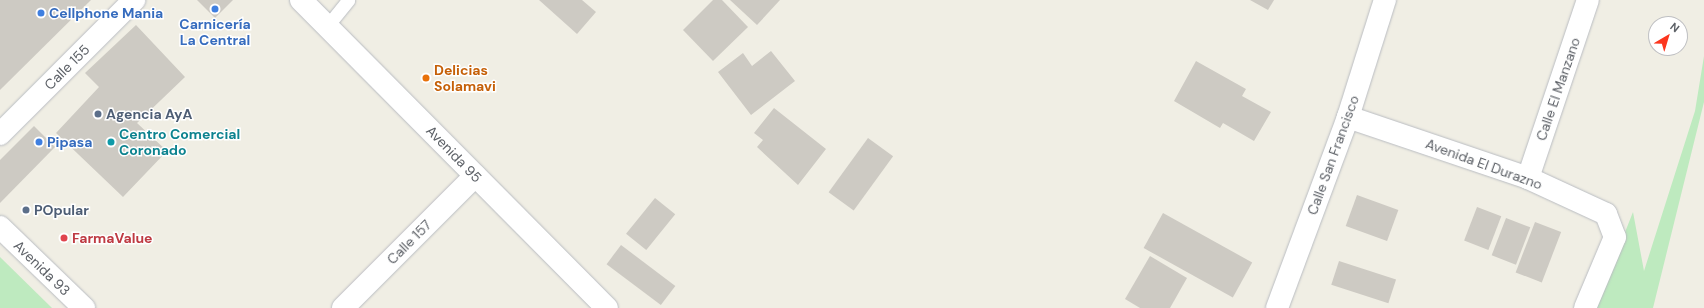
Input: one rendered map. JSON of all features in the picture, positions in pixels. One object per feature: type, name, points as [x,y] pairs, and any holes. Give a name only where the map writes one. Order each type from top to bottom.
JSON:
[{"type":"street","name":"Calle 155","points":[[0,134],[134,0]]},
{"type":"street","name":"Avenida 95","points":[[301,0],[328,25],[606,308]]},
{"type":"street","name":"Calle San Francisco","points":[[1277,308],[1348,117],[1386,0]]},
{"type":"street","name":"Calle El Manzano","points":[[1528,178],[1588,0]]},
{"type":"street","name":"Avenida El Durazno","points":[[1348,117],[1528,178],[1606,214],[1612,224],[1614,237],[1585,308]]},
{"type":"street","name":"Calle 157","points":[[343,308],[475,176]]},
{"type":"street","name":"Avenida 93","points":[[0,227],[84,308]]},
{"type":"lane","points":[[328,25],[348,0]]},
{"type":"green space","points":[[1704,56],[1704,102],[1653,308],[1595,308],[1633,212],[1644,271],[1695,111]]},
{"type":"green space","points":[[0,257],[52,308],[0,308]]},
{"type":"building","points":[[0,0],[91,0],[0,90]]},
{"type":"building","name":"Carnicería La Central","points":[[197,0],[233,0],[215,18]]},
{"type":"building","points":[[539,0],[582,0],[596,12],[577,34]]},
{"type":"building","points":[[713,0],[722,0],[748,27],[713,61],[683,30]]},
{"type":"building","points":[[730,0],[780,0],[757,25]]},
{"type":"building","points":[[1250,0],[1274,0],[1268,10]]},
{"type":"building","points":[[136,25],[185,77],[137,123],[167,151],[123,197],[56,133],[99,87],[85,73]]},
{"type":"building","points":[[771,51],[795,81],[751,115],[718,72],[743,53],[752,66]]},
{"type":"building","points":[[1196,61],[1246,89],[1242,96],[1271,112],[1254,141],[1223,123],[1220,128],[1174,101]]},
{"type":"building","points":[[774,108],[826,149],[798,185],[757,147],[763,140],[754,133]]},
{"type":"building","points":[[34,126],[55,147],[0,203],[0,160]]},
{"type":"building","points":[[868,138],[893,156],[854,210],[829,192]]},
{"type":"building","points":[[1357,195],[1398,210],[1387,241],[1346,226]]},
{"type":"building","points":[[655,198],[675,214],[646,250],[626,234]]},
{"type":"building","points":[[1477,207],[1501,216],[1488,250],[1464,241]]},
{"type":"building","points":[[1163,213],[1252,262],[1233,297],[1144,248]]},
{"type":"building","points":[[1506,218],[1530,227],[1516,265],[1492,255]]},
{"type":"building","points":[[1535,222],[1561,232],[1542,282],[1516,272]]},
{"type":"building","points":[[621,245],[675,286],[661,305],[607,264]]},
{"type":"building","points":[[1150,256],[1187,278],[1170,308],[1140,308],[1125,299]]},
{"type":"building","points":[[1339,261],[1396,280],[1388,303],[1331,285]]},
{"type":"place","name":"Carnicería La Central","points":[[215,9]]},
{"type":"place","name":"Cellphone Mania","points":[[41,13]]},
{"type":"place","name":"Delicias Solamavi","points":[[426,78]]},
{"type":"place","name":"Agencia AyA","points":[[98,114]]},
{"type":"place","name":"Pipasa","points":[[39,142]]},
{"type":"place","name":"Centro Comercial Coronado","points":[[111,142]]},
{"type":"place","name":"POpular","points":[[26,210]]},
{"type":"place","name":"FarmaValue","points":[[64,238]]}]
